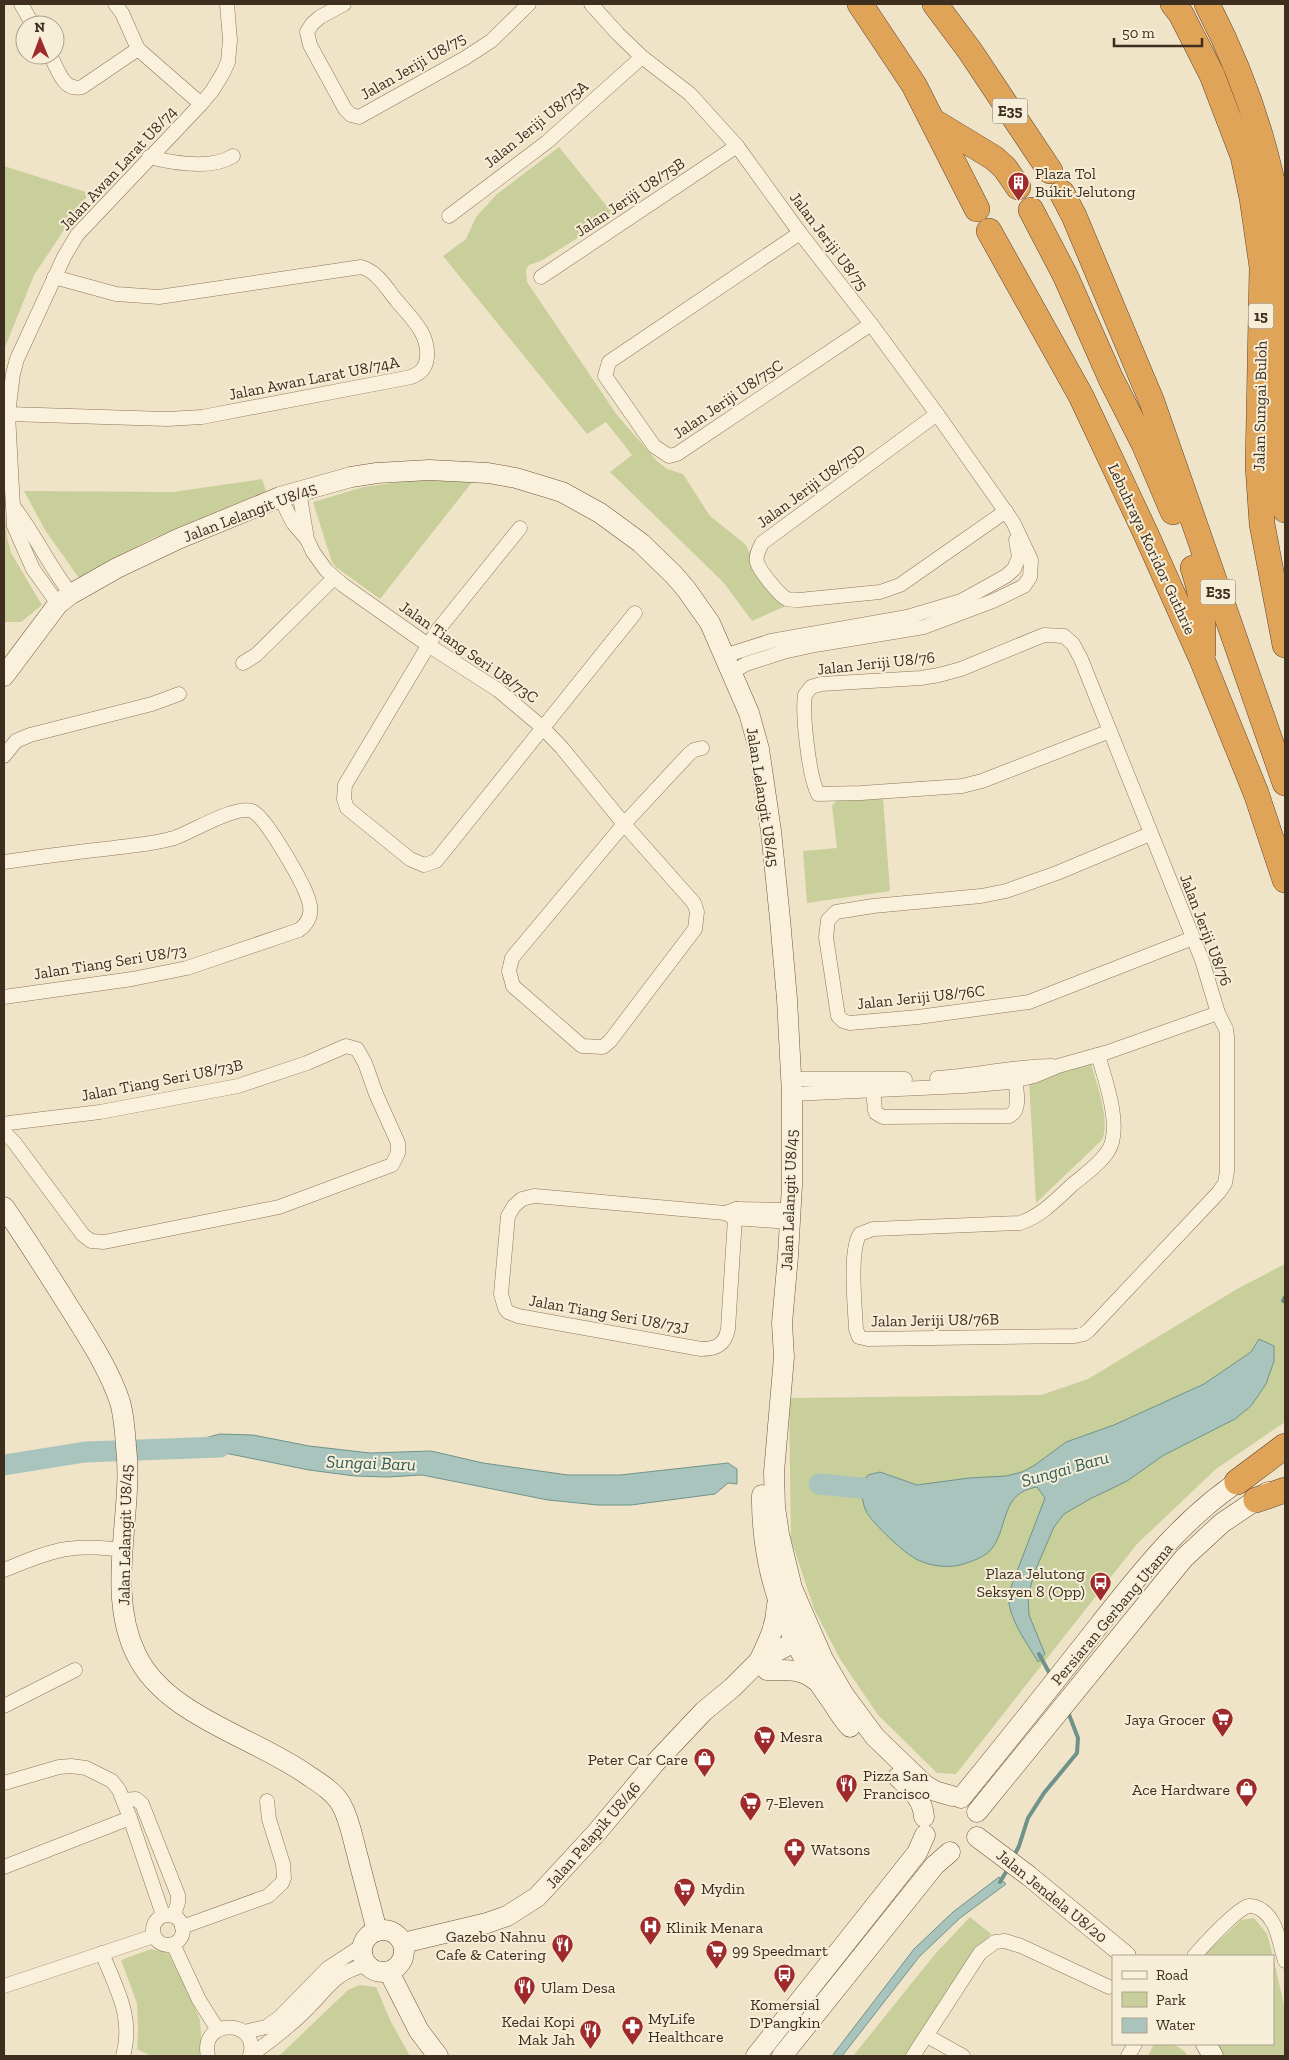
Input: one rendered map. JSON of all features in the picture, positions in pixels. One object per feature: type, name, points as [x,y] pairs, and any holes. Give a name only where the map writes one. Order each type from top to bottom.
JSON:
[{"type":"highway","points":[[860,4],[914,86],[977,209]]},
{"type":"highway","name":"E35","points":[[935,4],[970,51],[1050,171]]},
{"type":"highway","name":"Jalan Sungai Buloh","points":[[1173,4],[1181,14],[1212,75],[1243,156],[1252,198],[1262,267],[1258,466],[1262,524],[1285,645]]},
{"type":"highway","name":"Jalan Sungai Buloh","points":[[1207,4],[1229,49],[1257,124],[1280,225],[1285,283],[1282,442],[1285,510]]},
{"type":"highway","points":[[933,120],[994,158],[1005,168],[1018,187]]},
{"type":"highway","name":"E35","points":[[1062,193],[1074,216],[1152,402],[1285,783]]},
{"type":"highway","points":[[1031,210],[1065,275],[1111,379],[1144,444],[1170,502],[1201,591],[1203,605],[1203,662]]},
{"type":"highway","name":"Lebuhraya Koridor Guthrie","points":[[989,232],[1081,396],[1203,662],[1256,793],[1285,882]]},
{"type":"highway","points":[[1237,1482],[1285,1446]]},
{"type":"highway","points":[[1256,1500],[1285,1490]]},
{"type":"street","points":[[21,4],[27,15]]},
{"type":"street","points":[[115,4],[122,13],[138,49],[201,104]]},
{"type":"street","name":"Jalan Awan Larat U8/74","points":[[64,599],[40,580],[23,549],[14,526],[8,414],[14,367],[54,277],[77,235],[201,104],[223,74],[228,62],[230,40],[227,4]]},
{"type":"street","name":"Jalan Jeriji U8/75","points":[[344,4],[320,17],[307,32],[310,45],[345,110],[351,115],[360,117],[465,58],[491,41],[529,4]]},
{"type":"street","name":"Jalan Jeriji U8/75","points":[[591,4],[642,57],[690,94],[737,146],[800,233],[871,324],[937,414],[1010,517],[1031,560],[1030,577],[1024,586],[993,601],[924,627],[815,644],[746,664],[728,664]]},
{"type":"street","points":[[56,65],[67,85],[74,89],[82,87],[138,49]]},
{"type":"street","name":"Jalan Jeriji U8/75A","points":[[449,216],[547,142],[642,57]]},
{"type":"street","name":"Jalan Jeriji U8/75B","points":[[541,277],[737,146]]},
{"type":"street","points":[[149,158],[184,164],[222,162],[233,156]]},
{"type":"street","name":"Jalan Jeriji U8/75C","points":[[800,233],[609,362],[605,376],[654,446],[669,456],[677,454],[871,324]]},
{"type":"street","name":"Jalan Awan Larat U8/74A","points":[[8,414],[167,419],[202,417],[411,377],[422,372],[426,362],[426,341],[420,329],[375,274],[360,267],[159,297],[116,294],[54,277]]},
{"type":"street","name":"Jalan Jeriji U8/75D","points":[[937,414],[762,543],[757,562],[770,581],[781,595],[788,599],[880,592],[900,585],[1010,517]]},
{"type":"street","name":"Jalan Lelangit U8/45","points":[[4,676],[64,599],[149,552],[280,497],[376,472],[429,470],[488,473],[507,476],[562,492],[588,505],[612,521],[640,543],[674,575],[710,623],[749,713],[759,749],[780,919],[787,999],[791,1087],[790,1216],[782,1323],[770,1357],[770,1427],[762,1475],[771,1534],[772,1582],[778,1600],[815,1680],[863,1744],[920,1799],[924,1807],[925,1826]]},
{"type":"street","name":"Jalan Tiang Seri U8/73C","points":[[299,491],[307,538]]},
{"type":"street","name":"Jalan Tiang Seri U8/73C","points":[[280,497],[293,523],[307,538],[317,558],[334,578],[428,645],[498,690],[542,727],[562,748],[624,824],[696,907],[697,924],[693,933],[610,1041],[603,1047],[587,1048],[578,1044],[513,986],[510,966],[515,953],[624,824]]},
{"type":"street","name":"Jalan Jeriji U8/75","points":[[728,664],[771,641],[907,616],[961,600],[1006,576],[1014,569],[1019,556],[1010,517]]},
{"type":"street","points":[[520,528],[428,645],[347,781],[344,794],[345,803],[350,811],[410,859],[424,865],[436,861],[635,613]]},
{"type":"street","points":[[243,663],[256,656],[334,578]]},
{"type":"street","name":"Jalan Jeriji U8/76","points":[[1110,731],[987,779],[962,786],[818,794],[812,783],[810,770],[805,699],[811,687],[821,684],[921,678],[939,675],[961,669],[1044,635],[1059,634],[1068,639],[1078,651],[1110,731],[1150,834],[1206,971],[1218,1013]]},
{"type":"street","points":[[4,756],[10,746],[23,737],[152,704],[179,694]]},
{"type":"street","points":[[624,824],[689,754],[694,750],[702,748]]},
{"type":"street","name":"Jalan Tiang Seri U8/73","points":[[4,862],[165,840],[235,812],[249,810],[258,815],[273,836],[300,880],[308,897],[311,910],[308,921],[299,930],[187,968],[132,979],[4,997]]},
{"type":"street","name":"Jalan Jeriji U8/76C","points":[[1150,834],[1036,881],[1006,891],[981,896],[873,906],[836,912],[828,920],[826,937],[838,1016],[843,1021],[850,1023],[1029,1002],[1193,938]]},
{"type":"street","points":[[791,1087],[873,1090],[964,1086],[1015,1081],[1098,1055],[1218,1013]]},
{"type":"street","name":"Jalan Jeriji U8/76B","points":[[1098,1055],[1114,1120],[1113,1139],[1105,1155],[1050,1206],[1040,1214],[1020,1223],[873,1229],[860,1234],[854,1246],[856,1329],[859,1337],[868,1339],[1075,1336],[1084,1334],[1089,1330],[1219,1192],[1224,1183],[1227,1171],[1227,1041],[1226,1029],[1218,1013]]},
{"type":"street","name":"Jalan Tiang Seri U8/73B","points":[[346,1046],[357,1049],[365,1063],[376,1094],[398,1143],[396,1160],[392,1165],[279,1207],[104,1242],[91,1240],[83,1235],[14,1142],[5,1126],[100,1112],[238,1086],[307,1063],[346,1046]]},
{"type":"street","points":[[791,1087],[963,1077],[1035,1066],[1058,1066]]},
{"type":"street","points":[[873,1090],[876,1114],[882,1117],[1009,1116],[1017,1108],[1015,1081]]},
{"type":"street","name":"Jalan Tiang Seri U8/73J","points":[[732,1214],[728,1329],[725,1340],[714,1348],[701,1349],[518,1316],[508,1312],[503,1304],[501,1281],[507,1221],[510,1210],[522,1199],[534,1196],[548,1196],[732,1214],[790,1216]]},
{"type":"street","name":"Jalan Lelangit U8/45","points":[[4,1207],[31,1246],[99,1356],[121,1405],[126,1448],[127,1490],[122,1602],[124,1620],[135,1653],[143,1667],[163,1691],[181,1704],[292,1763],[334,1795],[347,1815],[377,1931]]},
{"type":"street","name":"Persiaran Gerbang Utama","points":[[956,1797],[1042,1698],[1148,1566],[1183,1529],[1237,1482],[1285,1454]]},
{"type":"street","name":"Persiaran Gerbang Utama","points":[[977,1812],[1184,1558],[1222,1523],[1285,1482]]},
{"type":"street","name":"Jalan Lelangit U8/45","points":[[771,1534],[823,1659],[844,1695],[875,1737],[925,1785],[935,1791],[956,1797]]},
{"type":"street","points":[[4,1570],[32,1559],[67,1549],[123,1550]]},
{"type":"street","points":[[778,1600],[776,1624],[759,1668],[794,1671],[811,1676],[815,1680]]},
{"type":"street","points":[[805,1618],[799,1647],[823,1659]]},
{"type":"street","name":"Jalan Pelapik U8/46","points":[[403,1943],[487,1923],[507,1916],[537,1897],[597,1832],[682,1734],[759,1668],[799,1647]]},
{"type":"street","points":[[4,1706],[75,1670]]},
{"type":"street","points":[[4,1784],[59,1767],[77,1766],[91,1770],[112,1781],[119,1790],[130,1818],[173,1919],[181,1937],[173,1944],[162,1944],[154,1936],[154,1922],[173,1919],[268,1896],[282,1883],[284,1878],[283,1864],[269,1819],[267,1801]]},
{"type":"street","points":[[756,2056],[917,1853],[935,1802],[943,1798],[956,1797],[968,1801],[977,1812],[980,1820],[977,1837],[966,1849],[950,1852],[934,1865],[782,2056]]},
{"type":"street","points":[[123,1800],[136,1799],[142,1804],[178,1895],[173,1919]]},
{"type":"street","points":[[4,1867],[130,1818]]},
{"type":"street","points":[[925,1826],[935,1847],[950,1852]]},
{"type":"street","name":"Jalan Jendela U8/20","points":[[977,1837],[1029,1876],[1125,1955]]},
{"type":"street","points":[[1195,1955],[1238,1911],[1249,1906],[1255,1906],[1263,1910],[1274,1924],[1285,1961]]},
{"type":"street","points":[[244,2032],[266,2027],[280,2017],[328,1968],[362,1945],[368,1936],[377,1931],[390,1931],[395,1934],[403,1943],[405,1955],[399,1966],[389,1972],[376,1972],[366,1965],[363,1958],[362,1945]]},
{"type":"street","points":[[4,1986],[154,1936]]},
{"type":"street","points":[[914,2056],[980,1953],[995,1942],[1005,1941],[1021,1946],[1109,1987]]},
{"type":"street","points":[[173,1944],[199,2000],[218,2030]]},
{"type":"street","points":[[102,1953],[125,2008],[127,2029],[123,2056]]},
{"type":"street","points":[[250,2056],[308,2008],[338,1976],[350,1969],[366,1965]]},
{"type":"street","points":[[389,1972],[419,2031],[438,2056]]},
{"type":"street","points":[[208,2056],[209,2040],[218,2030],[234,2027],[244,2032],[250,2041],[250,2056]]},
{"type":"street","points":[[927,2036],[963,2056]]},
{"type":"street","points":[[1128,2056],[1134,2045]]},
{"type":"street","points":[[1207,2045],[1213,2056]]},
{"type":"green space","points":[[559,147],[614,215],[541,261],[529,265],[526,270],[527,282],[617,415],[657,461],[667,469],[683,474],[710,516],[745,544],[750,553],[754,569],[786,606],[752,621],[724,583],[610,472],[632,455],[606,422],[587,434],[443,256],[466,239],[476,217],[497,194]]},
{"type":"green space","points":[[4,166],[89,193],[34,275],[4,350]]},
{"type":"green space","points":[[262,479],[266,491],[151,539],[79,578],[45,530],[24,491],[173,492]]},
{"type":"green space","points":[[416,480],[473,481],[380,599],[336,567],[332,562],[313,502],[364,487]]},
{"type":"green space","points":[[4,499],[7,537],[11,553],[42,605],[21,622],[4,622]]},
{"type":"green space","points":[[883,798],[890,891],[807,903],[803,851],[837,848],[832,806],[836,801]]},
{"type":"green space","points":[[1091,1063],[1104,1113],[1105,1123],[1102,1140],[1036,1203],[1029,1080]]},
{"type":"green space","points":[[1285,1264],[1285,1422],[1216,1469],[1137,1544],[956,1774],[937,1773],[878,1715],[840,1659],[814,1609],[791,1539],[789,1398],[1041,1395],[1088,1379],[1237,1289]]},
{"type":"green space","points":[[970,1917],[991,1934],[965,1968],[908,2056],[853,2056],[936,1953]]},
{"type":"green space","points":[[1254,1918],[1267,1934],[1273,1955],[1204,1955],[1241,1920]]},
{"type":"green space","points":[[151,1949],[169,1954],[189,1994],[200,2020],[202,2052],[204,2056],[151,2056],[137,2049],[137,2003],[121,1960]]},
{"type":"green space","points":[[1274,1960],[1285,2010],[1285,2056],[1223,2056],[1218,2045],[1274,2045]]},
{"type":"green space","points":[[360,1985],[376,1987],[391,2022],[410,2056],[276,2056],[281,2054],[348,1990]]},
{"type":"green space","points":[[1154,2045],[1173,2045],[1177,2046],[1188,2056],[1148,2056]]},
{"type":"water","points":[[1259,1339],[1274,1346],[1274,1361],[1266,1384],[1251,1406],[1235,1419],[1164,1455],[1127,1481],[1064,1514],[1054,1527],[1035,1571],[1028,1596],[1029,1615],[1045,1654],[1038,1662],[1015,1622],[1011,1613],[1008,1595],[1045,1498],[1037,1487],[1025,1490],[1011,1502],[998,1538],[987,1554],[978,1559],[955,1566],[933,1565],[913,1557],[882,1530],[866,1511],[862,1492],[868,1475],[880,1472],[917,1485],[969,1478],[1006,1476],[1022,1472],[1035,1465],[1066,1442],[1114,1425],[1204,1384],[1251,1352]]},
{"type":"water","points":[[220,1434],[253,1435],[309,1446],[370,1453],[431,1451],[483,1463],[568,1475],[620,1475],[728,1463],[737,1469],[737,1484],[728,1483],[715,1494],[631,1505],[598,1505],[548,1500],[422,1475],[355,1476],[309,1470],[220,1452],[191,1451],[190,1442]]},
{"type":"water","points":[[85,1449],[86,1456],[4,1469],[4,1460]]},
{"type":"water","points":[[999,1877],[1006,1884],[960,1918],[919,1957],[842,2056],[832,2056],[914,1949],[953,1912]]},
{"type":"waterway","name":"Sungai Baru","points":[[1283,1301],[1285,1297]]},
{"type":"waterway","name":"Sungai Baru","points":[[4,1465],[85,1452],[220,1447]]},
{"type":"waterway","name":"Sungai Baru","points":[[819,1484],[891,1491]]},
{"type":"waterway","points":[[1039,1654],[1051,1676]]},
{"type":"waterway","points":[[1014,1856],[1028,1818],[1044,1793],[1077,1753],[1078,1738],[1068,1712]]},
{"type":"waterway","points":[[1000,1882],[1009,1867]]},
{"type":"place","name":"Plaza Tol Bukit Jelutong","points":[[1019,201]]},
{"type":"place","name":"Plaza Jelutong Seksyen 8 (Opp)","points":[[1101,1601]]},
{"type":"place","name":"Jaya Grocer","points":[[1222,1738]]},
{"type":"place","name":"Mesra","points":[[764,1755]]},
{"type":"place","name":"Peter Car Care","points":[[704,1778]]},
{"type":"place","name":"Pizza San Francisco","points":[[847,1803]]},
{"type":"place","name":"Ace Hardware","points":[[1246,1808]]},
{"type":"place","name":"7-Eleven","points":[[750,1821]]},
{"type":"place","name":"Watsons","points":[[795,1868]]},
{"type":"place","name":"Mydin","points":[[685,1907]]},
{"type":"place","name":"Klinik Menara","points":[[650,1946]]},
{"type":"place","name":"Gazebo Nahnu Cafe & Catering","points":[[562,1964]]},
{"type":"place","name":"99 Speedmart","points":[[716,1969]]},
{"type":"place","name":"Komersial D'Pangkin","points":[[785,1994]]},
{"type":"place","name":"Ulam Desa","points":[[525,2006]]},
{"type":"place","name":"MyLife Healthcare","points":[[632,2046]]},
{"type":"place","name":"Kedai Kopi Mak Jah","points":[[591,2049]]}]
